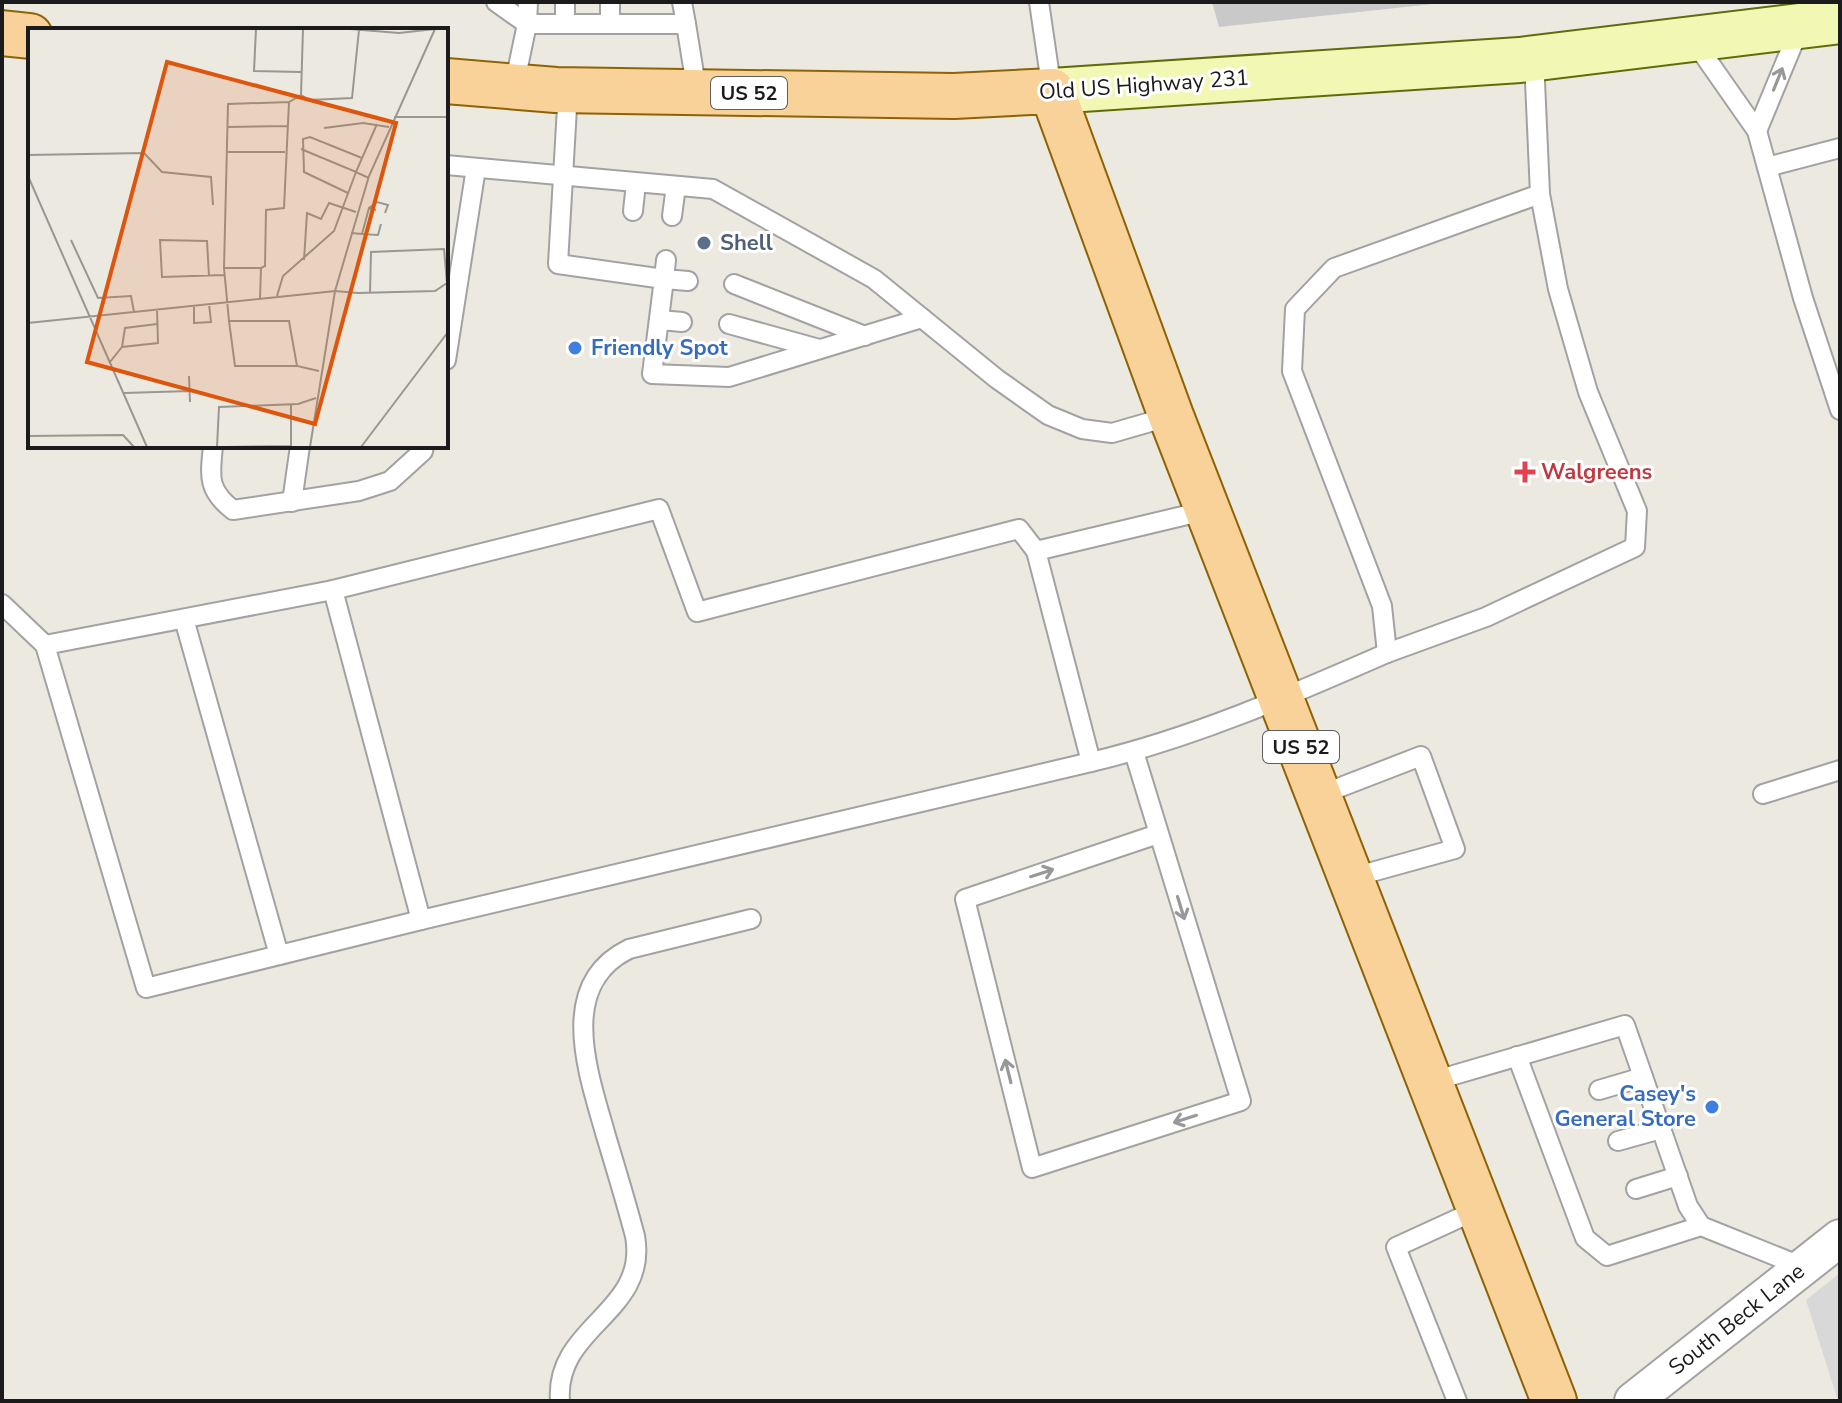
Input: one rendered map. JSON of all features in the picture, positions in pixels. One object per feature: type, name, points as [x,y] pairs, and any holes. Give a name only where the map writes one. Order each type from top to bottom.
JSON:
[{"type":"main road","points":[[2,33],[28,36]]},
{"type":"main road","name":"Old US Highway 231","points":[[448,81],[568,90],[954,96],[1052,91]]},
{"type":"main road","name":"US 52","points":[[1052,91],[1171,416],[1554,1401]]},
{"type":"street","name":"Old US Highway 231","points":[[1052,91],[1534,59],[1820,24]]},
{"type":"street","name":"South Beck Lane","points":[[1633,1401],[1840,1238]]},
{"type":"lane","points":[[496,2],[527,24],[686,24]]},
{"type":"lane","points":[[514,86],[527,24],[528,2]]},
{"type":"lane","points":[[565,2],[565,23]]},
{"type":"lane","points":[[610,2],[610,23]]},
{"type":"lane","points":[[682,2],[697,92]]},
{"type":"lane","points":[[1039,2],[1052,91]]},
{"type":"lane","points":[[1757,131],[1820,24]]},
{"type":"lane","points":[[1692,40],[1757,131],[1803,298],[1840,410]]},
{"type":"lane","points":[[2,604],[45,645],[146,988],[1134,752],[1282,699],[1387,653],[1486,617],[1635,547],[1637,511],[1588,392],[1558,289],[1540,194],[1534,59]]},
{"type":"lane","points":[[568,90],[558,264],[624,275],[665,270],[688,281]]},
{"type":"lane","points":[[1767,167],[1840,148]]},
{"type":"lane","points":[[448,165],[713,189],[874,279],[997,379],[1048,415],[1082,429],[1112,433],[1171,416]]},
{"type":"lane","points":[[448,347],[476,168]]},
{"type":"lane","points":[[633,211],[636,183]]},
{"type":"lane","points":[[672,216],[676,186]]},
{"type":"lane","points":[[1387,653],[1382,606],[1292,371],[1295,309],[1334,268],[1540,194]]},
{"type":"lane","points":[[624,275],[628,255]]},
{"type":"lane","points":[[665,270],[652,374],[729,377],[922,318]]},
{"type":"lane","points":[[734,284],[865,336]]},
{"type":"lane","points":[[660,320],[682,322]]},
{"type":"lane","points":[[729,324],[820,349]]},
{"type":"lane","points":[[213,448],[210,472],[218,498],[233,510],[359,491],[390,481],[424,448]]},
{"type":"lane","points":[[292,502],[300,448]]},
{"type":"lane","points":[[45,645],[333,590],[659,509],[697,612],[1019,529],[1036,551],[1091,762]]},
{"type":"lane","points":[[1036,551],[1208,510]]},
{"type":"lane","points":[[333,590],[421,920]]},
{"type":"lane","points":[[184,619],[279,955]]},
{"type":"lane","points":[[1134,752],[1241,1101],[1032,1168],[965,899],[1158,834]]},
{"type":"lane","points":[[1320,795],[1421,756],[1455,849],[1350,878]]},
{"type":"lane","points":[[1763,794],[1840,770]]},
{"type":"lane","points":[[560,1401],[559,1378],[570,1352],[611,1310],[638,1263],[635,1236],[585,1053],[583,1021],[594,978],[611,957],[629,949],[751,919]]},
{"type":"lane","points":[[1430,1082],[1625,1025],[1688,1206],[1701,1226],[1803,1267]]},
{"type":"lane","points":[[1517,1056],[1546,1108],[1582,1206],[1585,1238],[1607,1256],[1701,1226]]},
{"type":"lane","points":[[1599,1090],[1643,1077]]},
{"type":"lane","points":[[1618,1141],[1661,1129]]},
{"type":"lane","points":[[1636,1189],[1678,1176]]},
{"type":"lane","points":[[1457,1401],[1396,1247],[1479,1209]]},
{"type":"shaded area","points":[[1212,2],[1452,2],[1219,27]]},
{"type":"shaded area","points":[[1840,1273],[1840,1401],[1838,1401],[1806,1300]]},
{"type":"place","name":"Shell","points":[[704,243]]},
{"type":"place","name":"Friendly Spot","points":[[575,348]]},
{"type":"place","name":"Walgreens","points":[[1525,472]]},
{"type":"place","name":"Casey's General Store","points":[[1712,1107]]}]
